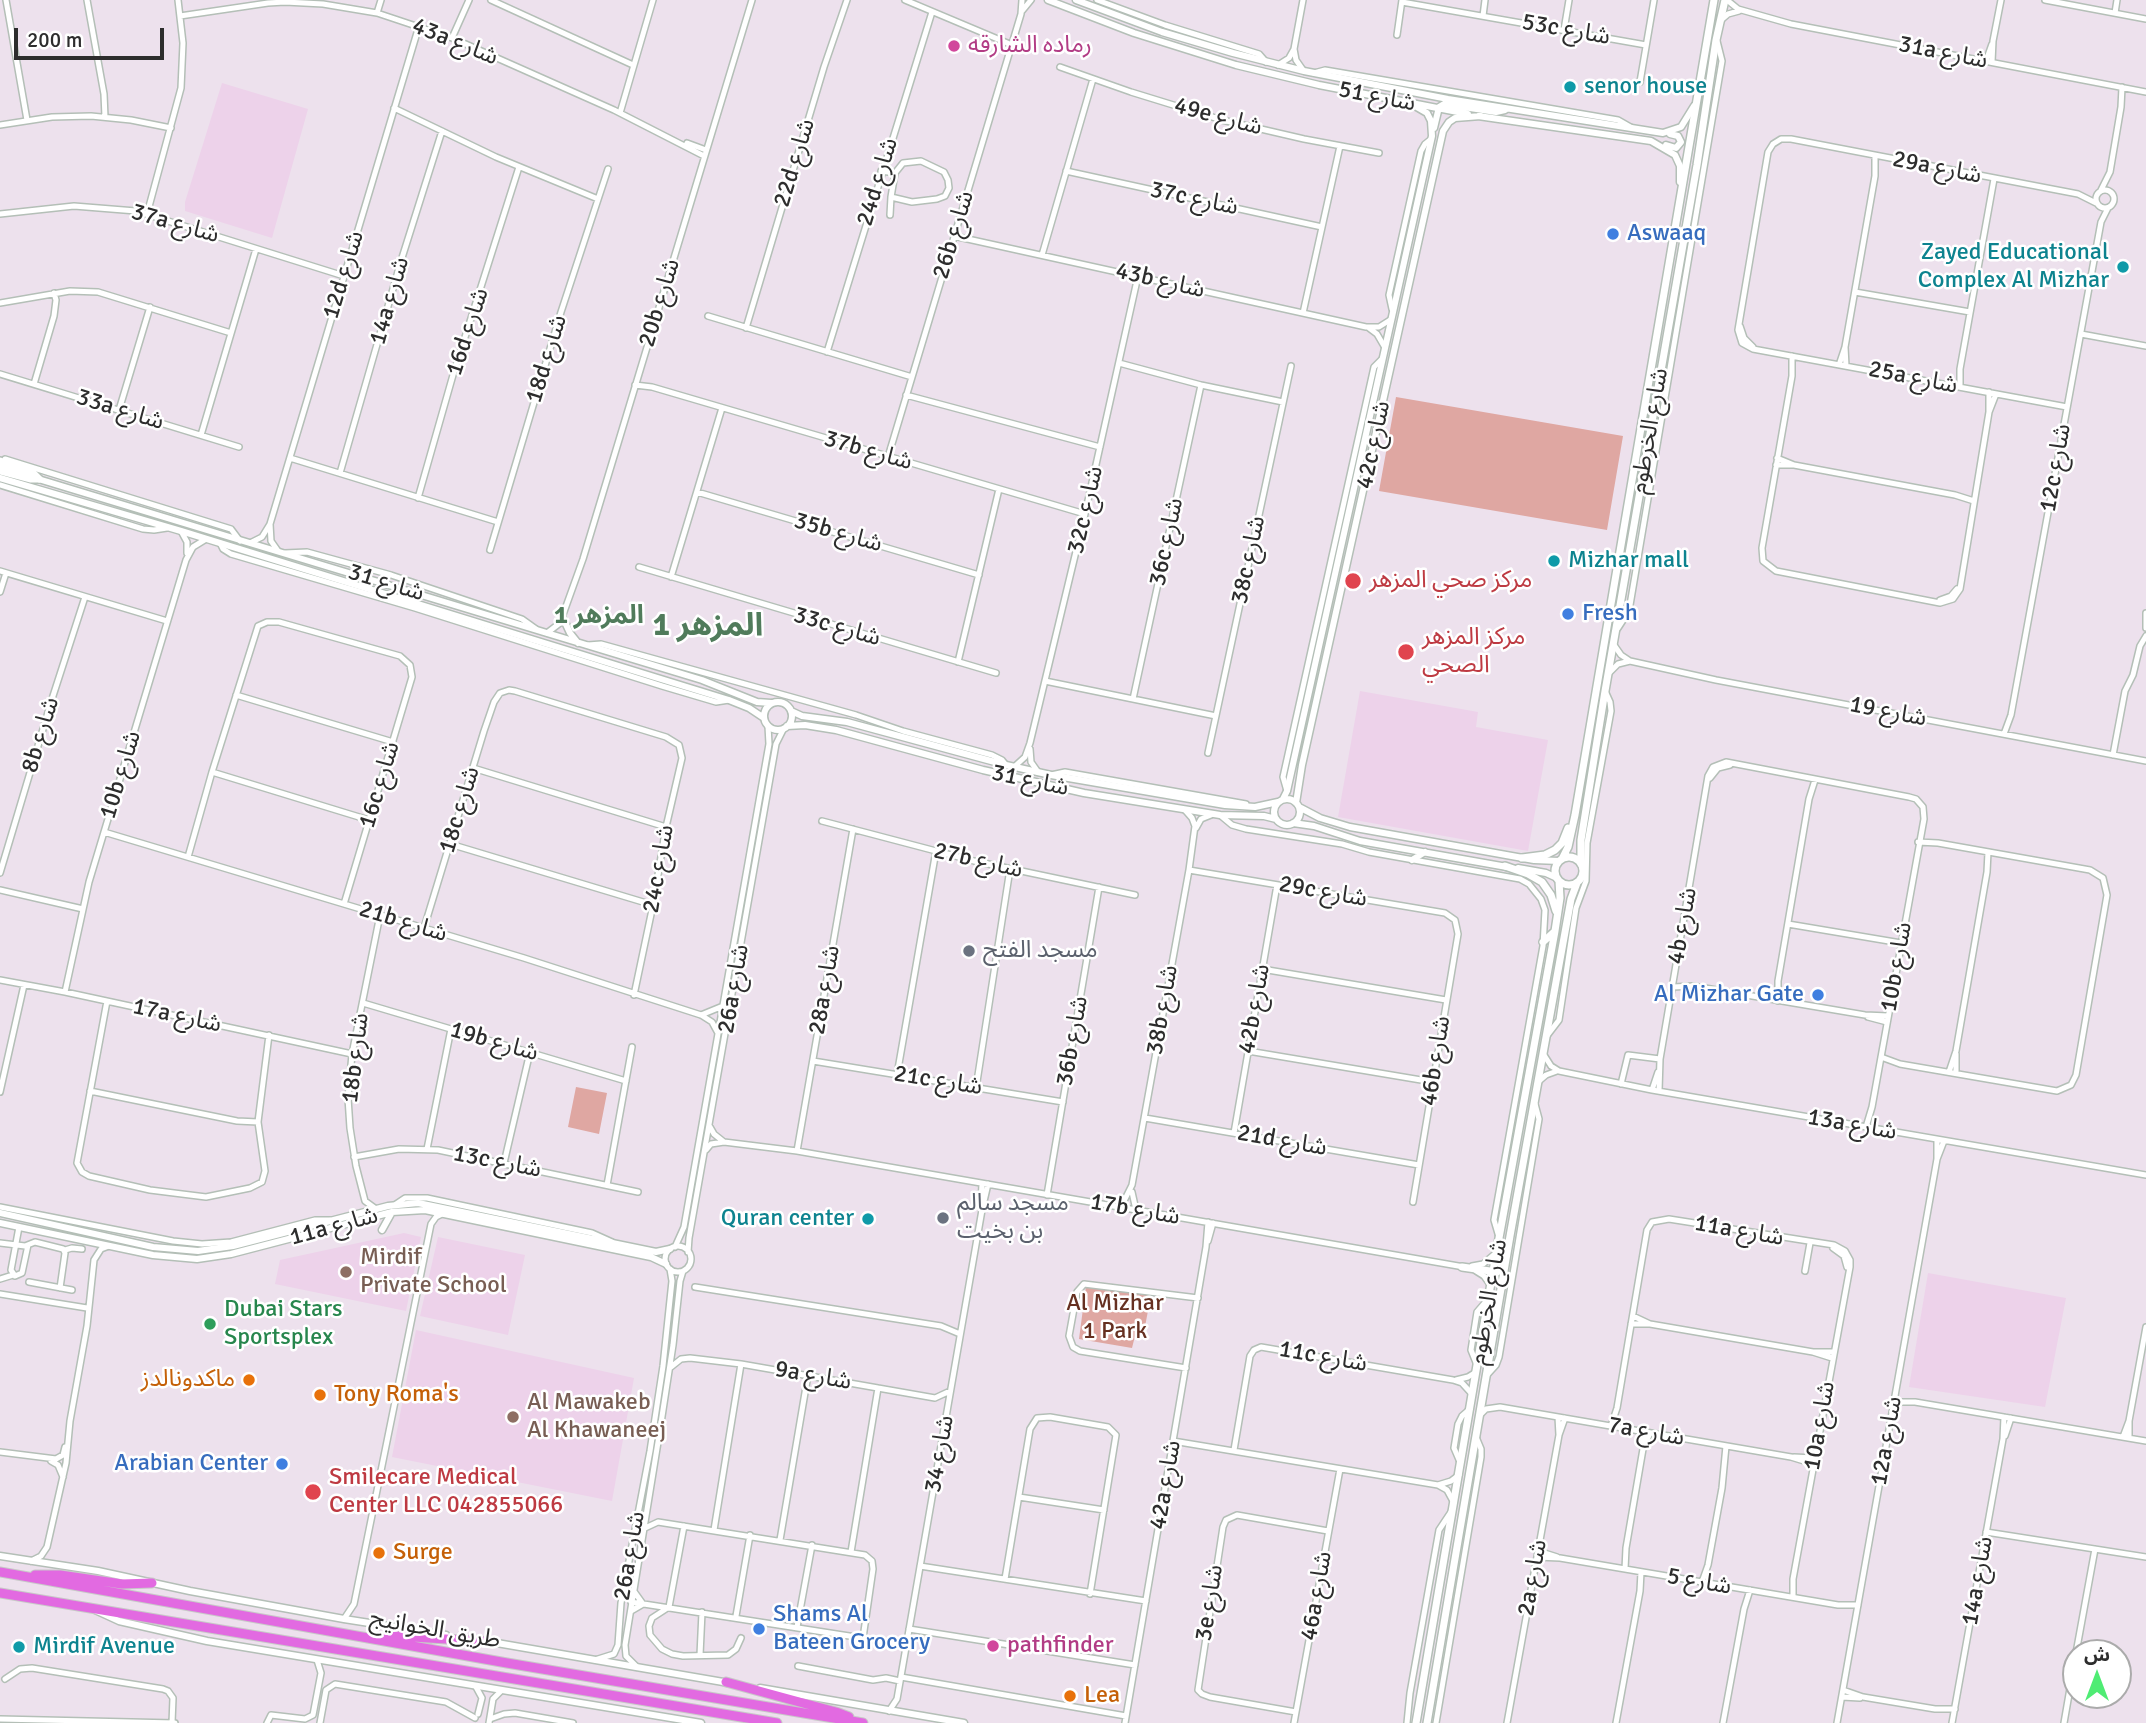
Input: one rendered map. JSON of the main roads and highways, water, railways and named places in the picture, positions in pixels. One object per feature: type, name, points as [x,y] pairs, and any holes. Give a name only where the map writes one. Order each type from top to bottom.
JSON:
[{"type":"highway","name":"طريق الخوانيج","points":[[0,1572],[860,1722]]},
{"type":"highway","points":[[23,1576],[51,1574],[122,1584],[152,1583]]},
{"type":"highway","name":"طريق الخوانيج","points":[[0,1593],[777,1723]]},
{"type":"highway","points":[[381,1640],[397,1636],[494,1642]]},
{"type":"highway","points":[[726,1682],[836,1712],[860,1722]]},
{"type":"main road","name":"شارع الخرطوم","points":[[1561,860],[1567,851],[1575,815],[1714,0]]},
{"type":"main road","name":"شارع الخرطوم","points":[[1581,864],[1583,829],[1605,691],[1697,165],[1716,40],[1726,0]]},
{"type":"main road","points":[[1710,79],[1710,54],[1717,22],[1716,18],[1711,17]]},
{"type":"main road","points":[[1662,299],[1672,301]]},
{"type":"main road","points":[[1668,328],[1672,346]]},
{"type":"main road","points":[[0,464],[33,473],[39,479]]},
{"type":"main road","points":[[1522,858],[1545,855],[1556,850],[1575,815]]},
{"type":"main road","points":[[1583,829],[1592,816]]},
{"type":"main road","points":[[1573,858],[1581,864],[1584,872],[1577,883],[1568,886],[1558,879],[1556,869],[1561,860],[1573,858]]},
{"type":"main road","points":[[1505,866],[1542,882],[1551,895],[1557,916]]},
{"type":"main road","name":"شارع الخرطوم","points":[[1416,1723],[1493,1271],[1555,931],[1558,879]]},
{"type":"main road","name":"شارع الخرطوم","points":[[1427,1723],[1546,1037],[1571,899],[1577,883]]},
{"type":"main road","points":[[1544,942],[1555,931]]},
{"type":"main road","points":[[1462,1267],[1493,1271],[1499,1276],[1491,1324],[1493,1334]]},
{"type":"main road","points":[[1444,1562],[1445,1583],[1450,1586]]},
{"type":"place","name":"رماده الشارقه","points":[[954,46]]},
{"type":"place","name":"senor house","points":[[1570,87]]},
{"type":"place","name":"Aswaaq","points":[[1613,234]]},
{"type":"place","name":"Zayed Educational Complex Al Mizhar","points":[[2123,267]]},
{"type":"place","name":"Mizhar mall","points":[[1554,561]]},
{"type":"place","name":"مركز صحي المزهر","points":[[1353,581]]},
{"type":"place","name":"Fresh","points":[[1568,614]]},
{"type":"place","name":"مركز المزهر الصحي","points":[[1406,652]]},
{"type":"place","name":"مسجد الفتح","points":[[969,951]]},
{"type":"place","name":"Al Mizhar Gate","points":[[1818,995]]},
{"type":"place","name":"مسجد سالم بن بخيت","points":[[943,1218]]},
{"type":"place","name":"Quran center","points":[[868,1219]]},
{"type":"place","name":"Mirdif Private School","points":[[346,1272]]},
{"type":"place","name":"Dubai Stars Sportsplex","points":[[210,1324]]},
{"type":"place","name":"ماكدونالدز","points":[[249,1380]]},
{"type":"place","name":"Tony Roma's","points":[[320,1395]]},
{"type":"place","name":"Al Mawakeb Al Khawaneej","points":[[513,1417]]},
{"type":"place","name":"Arabian Center","points":[[282,1464]]},
{"type":"place","name":"Smilecare Medical Center LLC 042855066","points":[[313,1492]]},
{"type":"place","name":"Surge","points":[[379,1553]]},
{"type":"place","name":"Shams Al Bateen Grocery","points":[[759,1629]]},
{"type":"place","name":"pathfinder","points":[[993,1646]]},
{"type":"place","name":"Mirdif Avenue","points":[[19,1647]]},
{"type":"place","name":"Lea","points":[[1070,1696]]},
{"type":"district","name":"المزهر 1","points":[[599,616]]},
{"type":"district","name":"المزهر 1","points":[[708,627]]},
{"type":"park label","name":"Al Mizhar 1 Park","points":[[1115,1318]]}]
